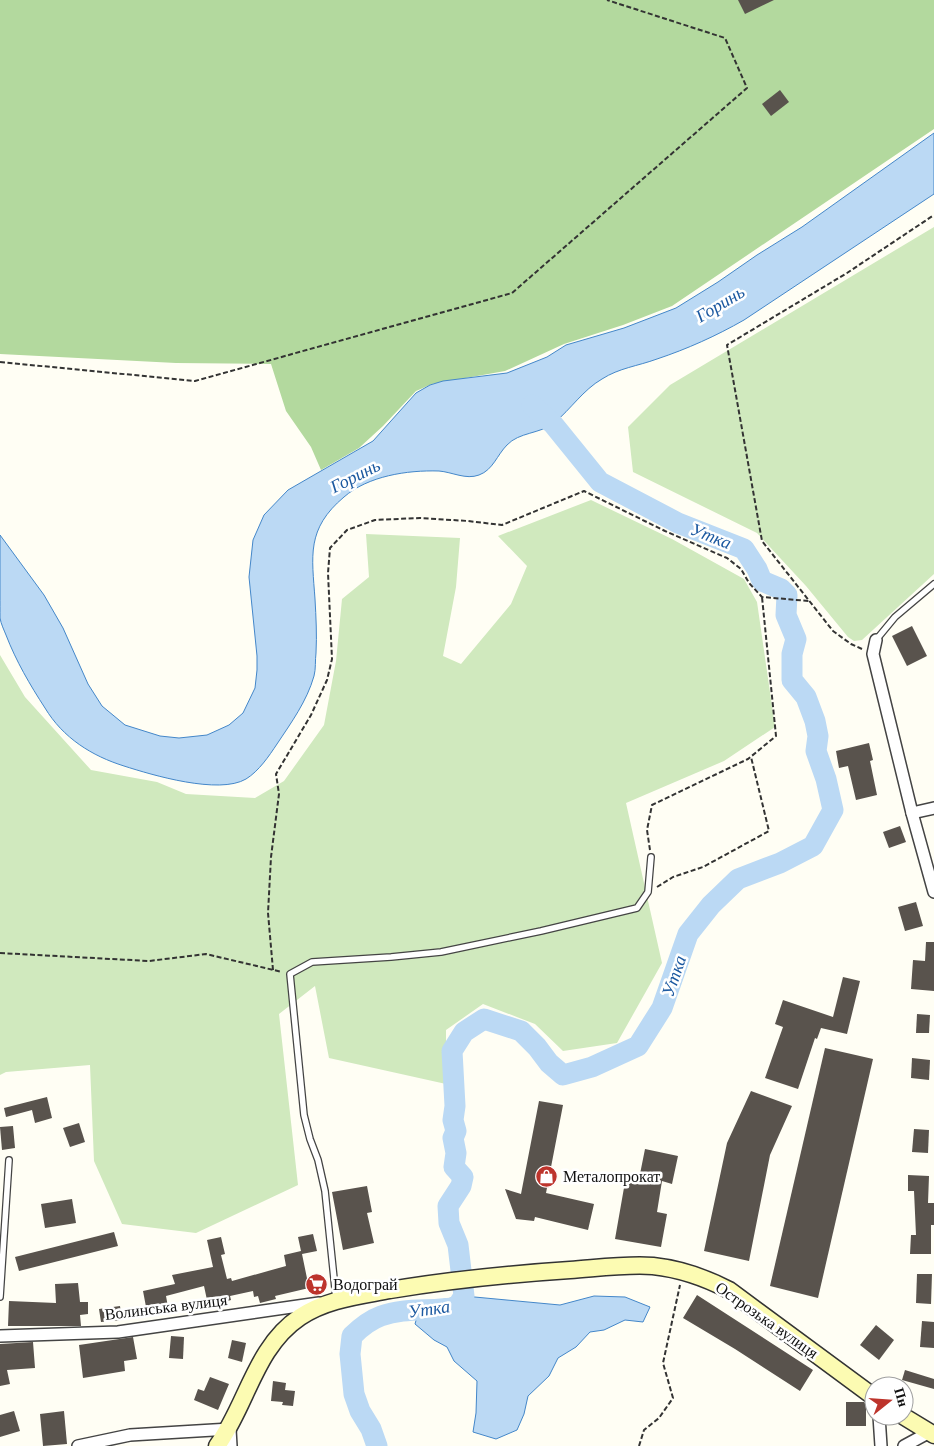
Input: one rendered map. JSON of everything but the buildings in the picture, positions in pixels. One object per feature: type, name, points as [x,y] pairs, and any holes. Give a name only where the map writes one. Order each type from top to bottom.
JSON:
[{"type":"main road","name":"Острозька вулиця","points":[[217,1446],[230,1429],[258,1365],[274,1341],[300,1317],[336,1301],[446,1281],[500,1275],[629,1266],[652,1266],[683,1270],[704,1277],[729,1290],[864,1390]]},
{"type":"main road","points":[[914,1424],[929,1435]]},
{"type":"street","points":[[876,640],[873,654],[912,813],[934,892]]},
{"type":"street","points":[[912,813],[934,808]]},
{"type":"street","name":"Волинська вулиця","points":[[0,1336],[118,1332],[336,1301]]},
{"type":"street","points":[[880,1426],[881,1446]]},
{"type":"street","points":[[78,1446],[130,1435],[230,1429],[230,1446]]},
{"type":"street","points":[[904,1446],[929,1435]]},
{"type":"lane","points":[[876,640],[895,617],[934,584]]},
{"type":"lane","points":[[336,1301],[325,1191],[318,1160],[304,1115],[290,974],[312,962],[441,952],[637,908],[648,892],[651,857]]},
{"type":"lane","points":[[0,1297],[9,1160]]},
{"type":"path","points":[[0,362],[194,381],[512,293],[747,88],[725,38],[607,0]]},
{"type":"path","points":[[873,654],[851,644],[832,631],[808,601],[792,576],[762,541],[728,345],[847,273],[934,215]]},
{"type":"path","points":[[273,970],[268,913],[271,857],[279,794],[276,774],[311,716],[327,680],[332,659],[328,572],[330,548],[347,530],[375,520],[420,518],[468,520],[502,525],[584,491],[665,531],[727,558],[741,569],[749,583],[762,597],[776,736],[751,756],[652,805],[647,830],[651,857]]},
{"type":"path","points":[[762,597],[808,601]]},
{"type":"path","points":[[648,892],[674,877],[703,867],[768,830],[751,756]]},
{"type":"path","points":[[0,953],[149,961],[206,954],[290,974]]},
{"type":"path","points":[[639,1446],[644,1430],[658,1418],[674,1398],[662,1363],[683,1270]]},
{"type":"green space","points":[[0,0],[934,0],[934,129],[672,306],[623,325],[564,344],[505,371],[432,384],[416,391],[359,448],[321,470],[311,447],[286,411],[271,364],[176,363],[0,354]]},
{"type":"green space","points":[[934,227],[934,574],[862,640],[854,641],[848,637],[806,586],[757,533],[633,472],[628,427],[670,385]]},
{"type":"green space","points":[[591,500],[672,539],[744,579],[757,602],[775,727],[724,761],[626,803],[662,963],[617,1043],[563,1051],[535,1024],[483,1004],[446,1030],[446,1084],[329,1058],[315,986],[279,1014],[298,1185],[196,1233],[122,1224],[94,1161],[90,1065],[6,1072],[0,1075],[0,655],[25,697],[91,770],[157,782],[186,794],[255,798],[284,781],[324,725],[336,661],[342,599],[369,577],[366,534],[460,538],[456,587],[443,656],[461,664],[511,604],[527,566],[498,536]]},
{"type":"water","name":"Горинь","points":[[934,133],[934,194],[744,320],[668,355],[608,375],[595,383],[554,423],[512,441],[484,473],[464,476],[439,471],[401,473],[364,484],[344,497],[323,520],[314,544],[316,646],[315,670],[311,685],[298,711],[271,753],[251,776],[234,783],[219,785],[203,784],[168,778],[112,762],[90,751],[69,737],[52,719],[39,699],[10,645],[0,620],[0,535],[44,595],[63,628],[88,684],[102,706],[125,725],[160,736],[179,738],[207,735],[229,725],[243,713],[255,688],[257,656],[249,577],[253,540],[264,515],[288,490],[373,441],[416,393],[430,385],[443,381],[507,373],[547,357],[566,345],[624,328],[676,308],[802,227]]},
{"type":"water","points":[[464,1296],[560,1305],[594,1296],[625,1297],[650,1307],[643,1322],[625,1320],[604,1330],[590,1332],[576,1347],[558,1358],[549,1376],[528,1396],[524,1414],[517,1430],[496,1439],[473,1432],[476,1413],[477,1381],[454,1361],[447,1347],[434,1340],[415,1324],[421,1303]]},
{"type":"waterway","name":"Утка","points":[[377,1446],[354,1394],[350,1354],[352,1336],[365,1324],[381,1316],[390,1313],[457,1307],[464,1296],[458,1245],[449,1223],[448,1206],[461,1186],[463,1177],[454,1167],[456,1153],[453,1138],[456,1131],[453,1120],[455,1106],[452,1051],[464,1032],[484,1019],[521,1031],[537,1047],[549,1063],[563,1075],[592,1067],[638,1046],[662,1008],[688,934],[711,905],[738,879],[780,863],[813,846],[833,810],[826,779],[816,751],[818,736],[815,721],[806,697],[792,680],[792,654],[796,639],[786,615],[787,595],[781,589],[762,581],[757,569],[744,549],[678,523],[600,482],[553,424],[532,405]]},
{"type":"place","name":"Металопрокат","points":[[547,1176]]},
{"type":"place","name":"Водограй","points":[[317,1284]]}]
